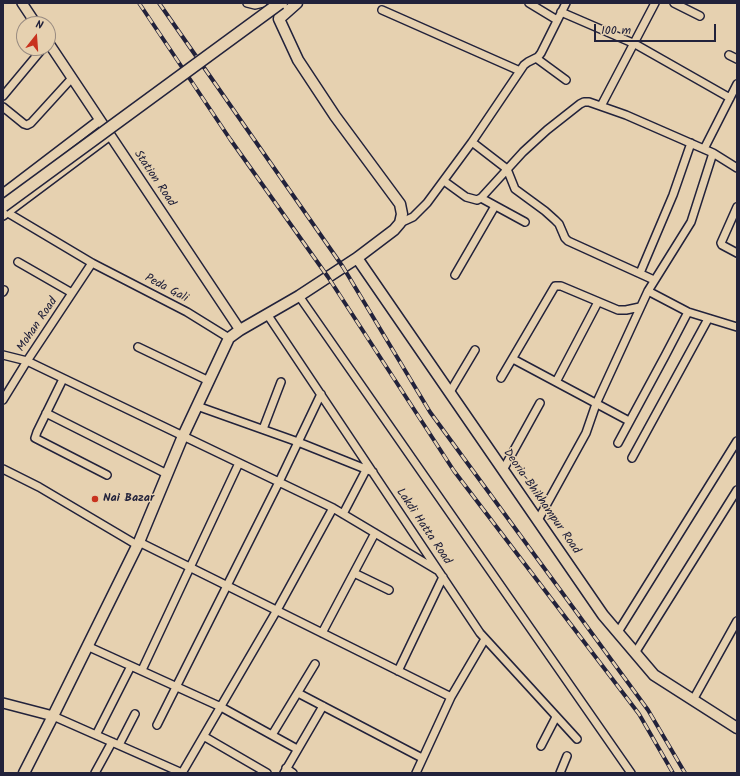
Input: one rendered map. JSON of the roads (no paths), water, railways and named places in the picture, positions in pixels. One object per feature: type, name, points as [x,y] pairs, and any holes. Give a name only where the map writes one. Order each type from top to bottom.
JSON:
[{"type":"main road","points":[[24,773],[138,543],[183,436],[229,338],[357,258],[394,230],[400,223],[402,214],[400,204],[335,116],[298,60],[279,19],[281,3]]},
{"type":"main road","points":[[4,211],[281,3]]},
{"type":"main road","points":[[279,19],[297,3]]},
{"type":"main road","name":"Deoria-Bhikhampur Road","points":[[357,258],[603,615],[654,675],[737,728]]},
{"type":"street","points":[[22,3],[31,16]]},
{"type":"street","points":[[247,3],[255,5],[263,3]]},
{"type":"street","points":[[529,3],[557,20]]},
{"type":"street","points":[[400,223],[419,212],[444,181],[472,142],[520,71],[528,62],[536,58],[541,53],[566,3]]},
{"type":"street","points":[[601,106],[635,44],[655,3]]},
{"type":"street","points":[[674,3],[700,16]]},
{"type":"street","points":[[382,10],[520,71]]},
{"type":"street","points":[[561,12],[635,44],[730,98]]},
{"type":"street","name":"Station Road","points":[[56,54],[240,330]]},
{"type":"street","points":[[729,55],[737,59]]},
{"type":"street","points":[[3,96],[36,56]]},
{"type":"street","points":[[536,58],[566,80]]},
{"type":"street","points":[[3,107],[24,124],[31,124],[72,78]]},
{"type":"street","points":[[704,149],[737,84]]},
{"type":"street","points":[[444,181],[466,197],[477,200],[481,198],[523,152],[580,104],[589,102],[626,115],[691,143],[713,153],[737,168]]},
{"type":"street","points":[[3,194],[100,120]]},
{"type":"street","points":[[4,211],[110,135]]},
{"type":"street","points":[[472,142],[507,170],[515,189],[546,211],[559,224],[565,238],[568,241],[654,280]]},
{"type":"street","points":[[640,273],[673,195],[691,143]]},
{"type":"street","points":[[538,520],[586,433],[596,404],[648,291],[691,222],[713,153]]},
{"type":"street","points":[[481,198],[525,222]]},
{"type":"street","points":[[455,274],[495,206]]},
{"type":"street","points":[[737,207],[721,243],[737,253]]},
{"type":"street","name":"Peda Gali","points":[[4,211],[92,263],[187,312],[229,338]]},
{"type":"street","points":[[18,262],[72,293]]},
{"type":"street","name":"Mohan Road","points":[[3,400],[92,263]]},
{"type":"street","points":[[501,378],[555,286],[561,286],[598,302],[622,310],[640,307]]},
{"type":"street","points":[[648,291],[688,312],[737,327]]},
{"type":"street","points":[[298,296],[631,773]]},
{"type":"street","points":[[556,382],[598,302]]},
{"type":"street","points":[[618,443],[688,312]]},
{"type":"street","name":"Lakdi Hatta Road","points":[[268,314],[370,471],[484,639],[577,739]]},
{"type":"street","points":[[632,458],[708,319]]},
{"type":"street","points":[[138,347],[209,381]]},
{"type":"street","points":[[450,392],[475,350]]},
{"type":"street","points":[[3,355],[27,361],[333,508],[441,574],[398,671]]},
{"type":"street","points":[[512,359],[629,422]]},
{"type":"street","points":[[63,379],[35,438],[107,475]]},
{"type":"street","points":[[263,429],[281,382]]},
{"type":"street","points":[[157,726],[279,482],[321,394]]},
{"type":"street","points":[[503,470],[540,403]]},
{"type":"street","points":[[197,406],[298,442],[370,471],[343,514]]},
{"type":"street","points":[[46,413],[167,474]]},
{"type":"street","points":[[618,632],[737,441]]},
{"type":"street","points":[[142,670],[238,463]]},
{"type":"street","points":[[3,469],[39,487],[138,543],[190,566],[451,697]]},
{"type":"street","points":[[635,653],[737,490]]},
{"type":"street","points":[[3,703],[53,716],[182,773],[205,736],[277,610],[333,508]]},
{"type":"street","points":[[322,633],[374,533]]},
{"type":"street","points":[[354,573],[389,590]]},
{"type":"street","points":[[693,700],[737,621]]},
{"type":"street","points":[[416,773],[451,697],[484,639]]},
{"type":"street","points":[[87,646],[221,707],[297,749]]},
{"type":"street","points":[[272,735],[315,664]]},
{"type":"street","points":[[96,735],[131,666]]},
{"type":"street","points":[[298,693],[422,758]]},
{"type":"street","points":[[293,773],[285,771],[323,706]]},
{"type":"street","points":[[96,773],[134,714]]},
{"type":"street","points":[[541,746],[556,717]]},
{"type":"street","points":[[205,736],[267,773]]},
{"type":"street","points":[[563,772],[567,756]]},
{"type":"railway","points":[[139,3],[230,139],[328,277],[454,471],[639,714],[673,773]]},
{"type":"railway","points":[[159,3],[343,267],[430,412],[648,710],[685,773]]},
{"type":"place","name":"Nai Bazar","points":[[95,499]]}]
